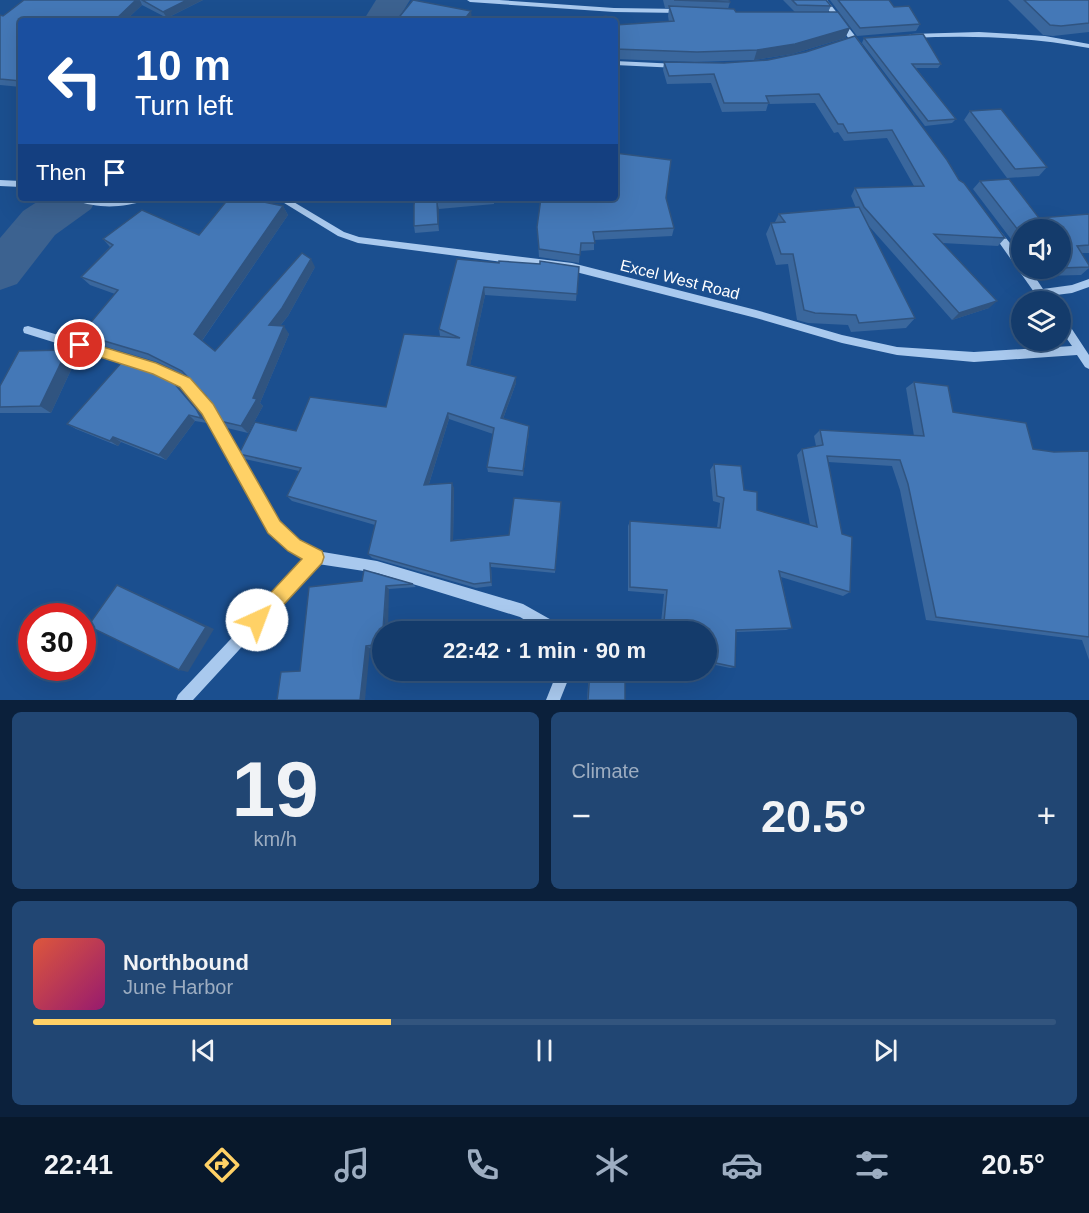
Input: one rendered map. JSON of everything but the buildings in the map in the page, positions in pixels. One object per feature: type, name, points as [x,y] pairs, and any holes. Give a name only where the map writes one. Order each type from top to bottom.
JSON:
[{"type":"street","points":[[470,0],[693,12]]},
{"type":"street","points":[[824,0],[865,54]]},
{"type":"street","points":[[827,17],[838,18]]},
{"type":"street","points":[[902,37],[996,33],[1061,40],[1089,46]]},
{"type":"street","points":[[843,42],[866,39]]},
{"type":"street","points":[[618,63],[686,67]]},
{"type":"street","points":[[0,183],[18,184]]},
{"type":"street","points":[[85,201],[119,205],[134,201]]},
{"type":"street","name":"Excel West Road","points":[[285,201],[340,234],[358,240],[572,267],[756,314],[842,339],[897,351],[974,357],[1081,350]]},
{"type":"street","points":[[987,220],[1011,252]]},
{"type":"street","points":[[1031,279],[1040,291]]},
{"type":"street","points":[[1065,291],[1089,283]]},
{"type":"street","points":[[28,330],[156,369],[185,383],[208,409],[274,527],[294,546],[316,557],[377,567],[523,611],[540,621]]},
{"type":"street","points":[[1071,336],[1089,364]]},
{"type":"street","points":[[183,700],[316,557]]},
{"type":"street","points":[[553,700],[561,681]]},
{"type":"waterway","points":[[382,18],[393,0]]},
{"type":"waterway","points":[[0,271],[39,223],[71,201]]},
{"type":"route","points":[[80,345],[156,369],[185,383],[208,409],[274,527],[294,546],[316,557],[257,620]]}]
